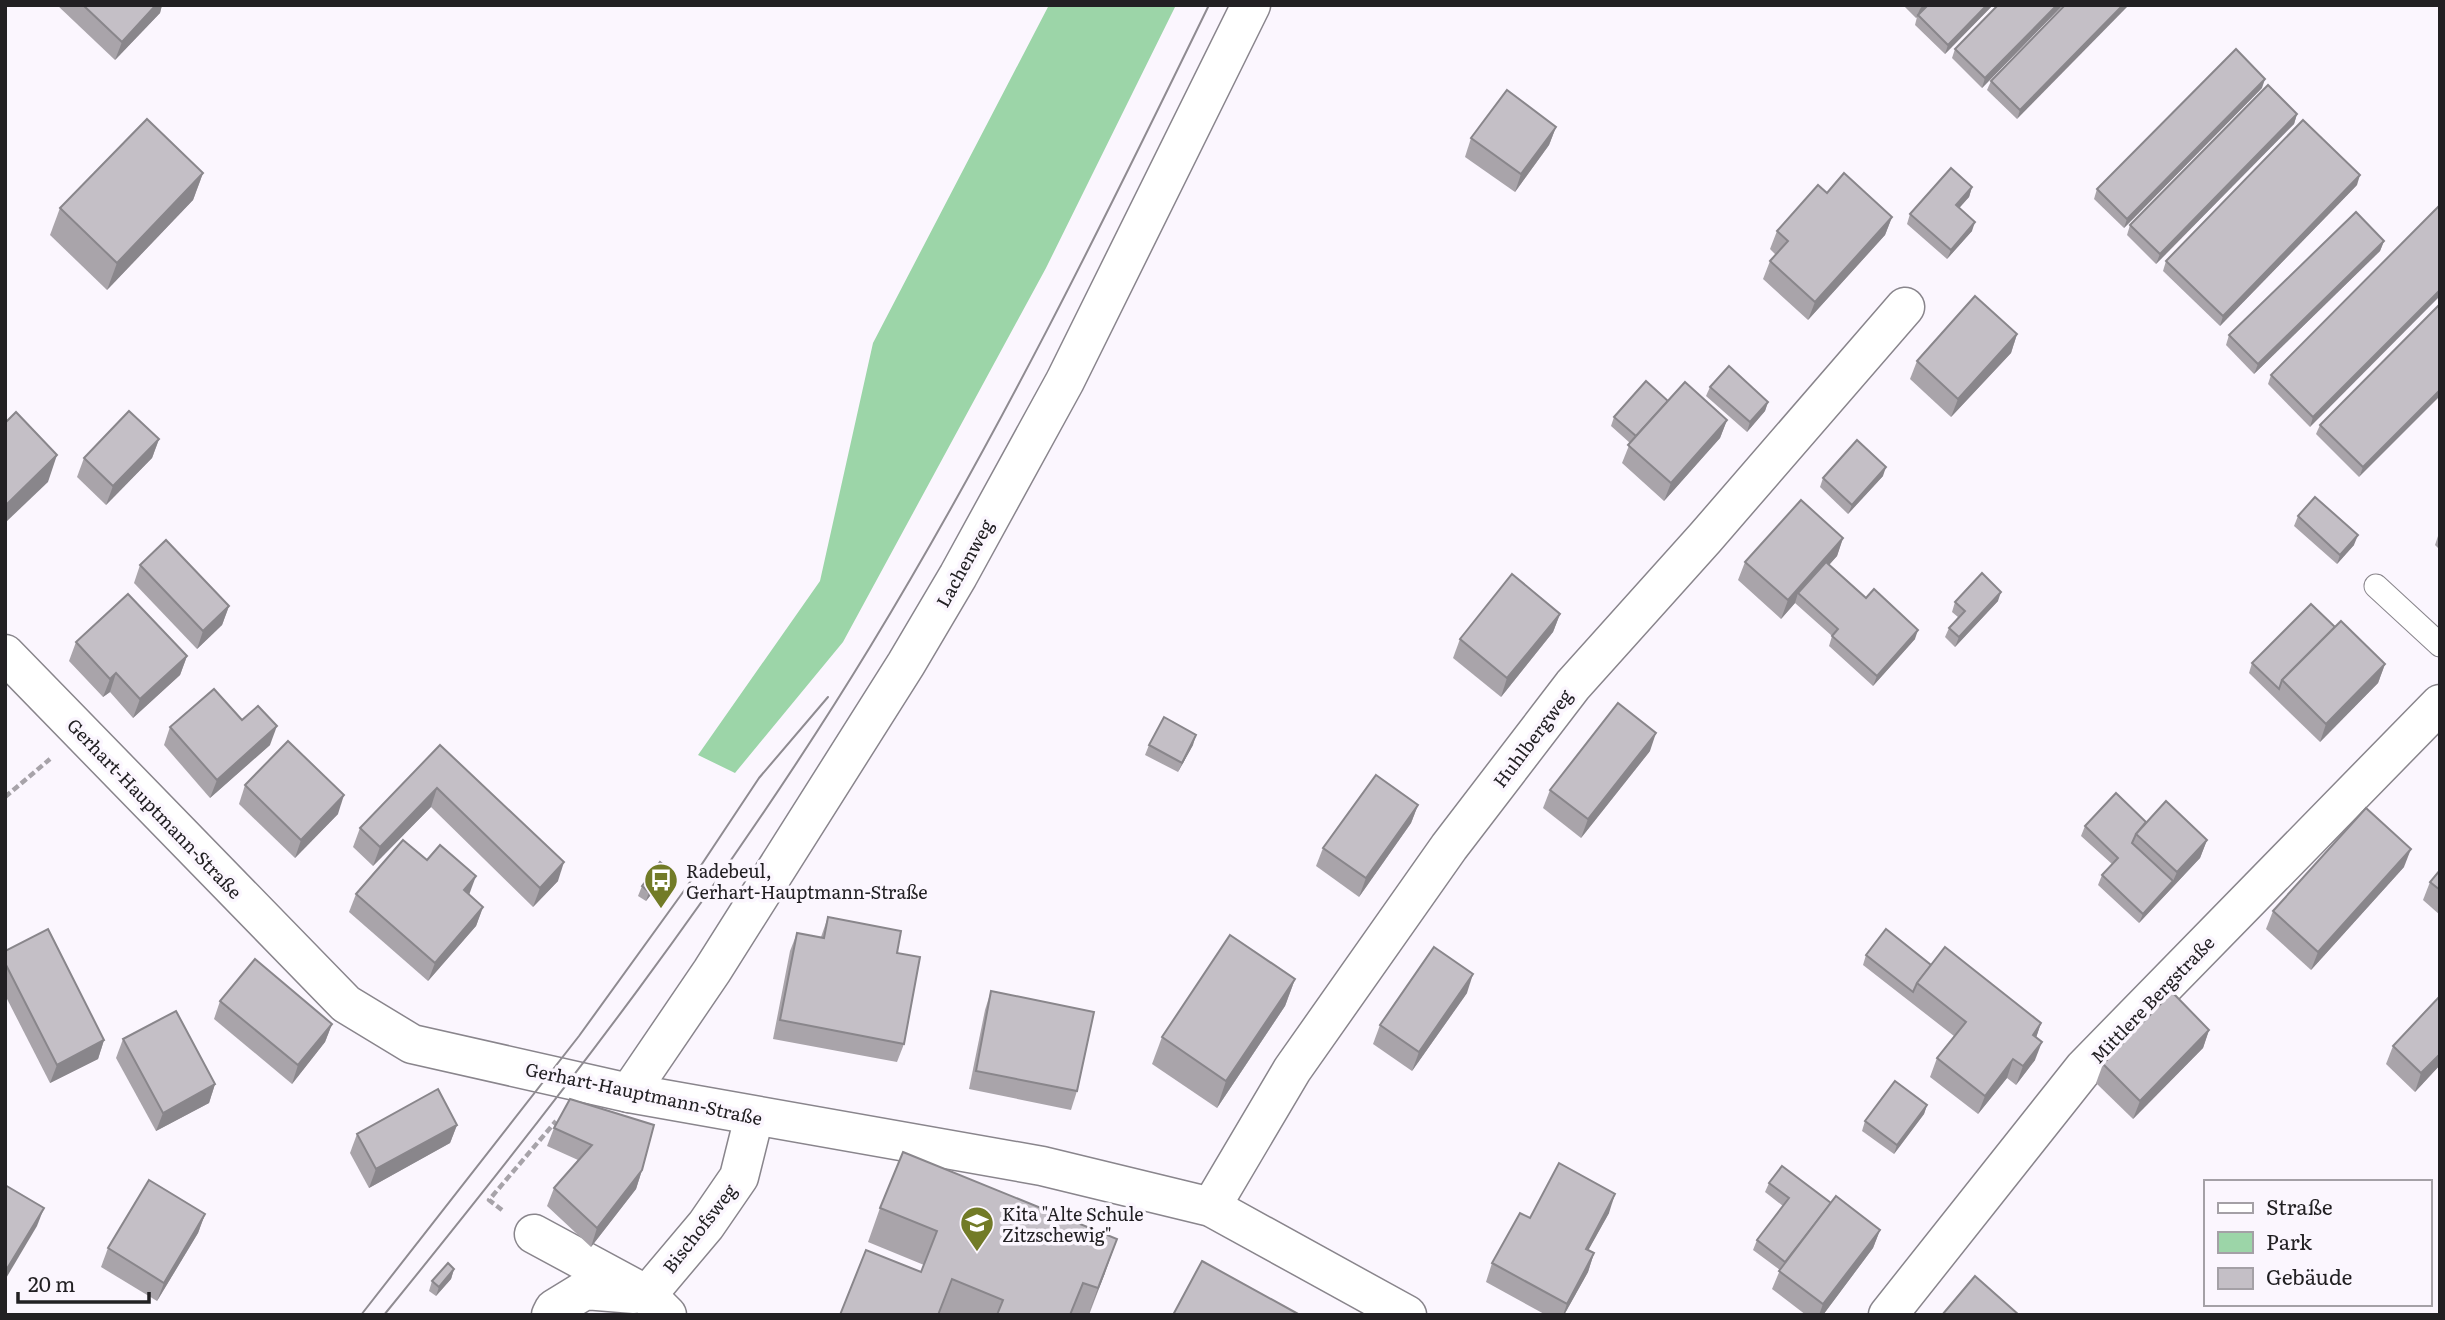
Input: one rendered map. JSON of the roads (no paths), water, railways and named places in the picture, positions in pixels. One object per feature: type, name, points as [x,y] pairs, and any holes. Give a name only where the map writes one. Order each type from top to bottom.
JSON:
[{"type":"street","name":"Lachenweg","points":[[629,1093],[734,936],[906,664],[958,576],[1065,381],[1251,5]]},
{"type":"street","name":"Huhlbergweg","points":[[1211,1208],[1292,1070],[1449,847],[1564,696],[1905,307]]},
{"type":"street","name":"Gerhart-Hauptmann-Straße","points":[[5,654],[346,1004],[412,1044],[629,1093],[1042,1166],[1211,1208],[1407,1315]]},
{"type":"street","name":"Mittlere Bergstraße","points":[[1888,1315],[2084,1068],[2440,704]]},
{"type":"street","name":"Bischofsweg","points":[[657,1305],[739,1177],[754,1117]]},
{"type":"street","points":[[534,1234],[657,1305]]},
{"type":"street","points":[[551,1315],[554,1309],[584,1290],[657,1305]]},
{"type":"lane","points":[[2376,586],[2440,645]]},
{"type":"tram line","points":[[384,1315],[577,1072],[639,989],[758,820],[870,647],[1005,410],[1209,5]]},
{"type":"tram line","points":[[361,1315],[579,1036],[686,888],[759,778],[828,697]]},
{"type":"place","name":"Radebeul, Gerhart-Hauptmann-Straße","points":[[661,910]]},
{"type":"place","name":"Kita \"Alte Schule Zitzschewig\"","points":[[977,1253]]}]
